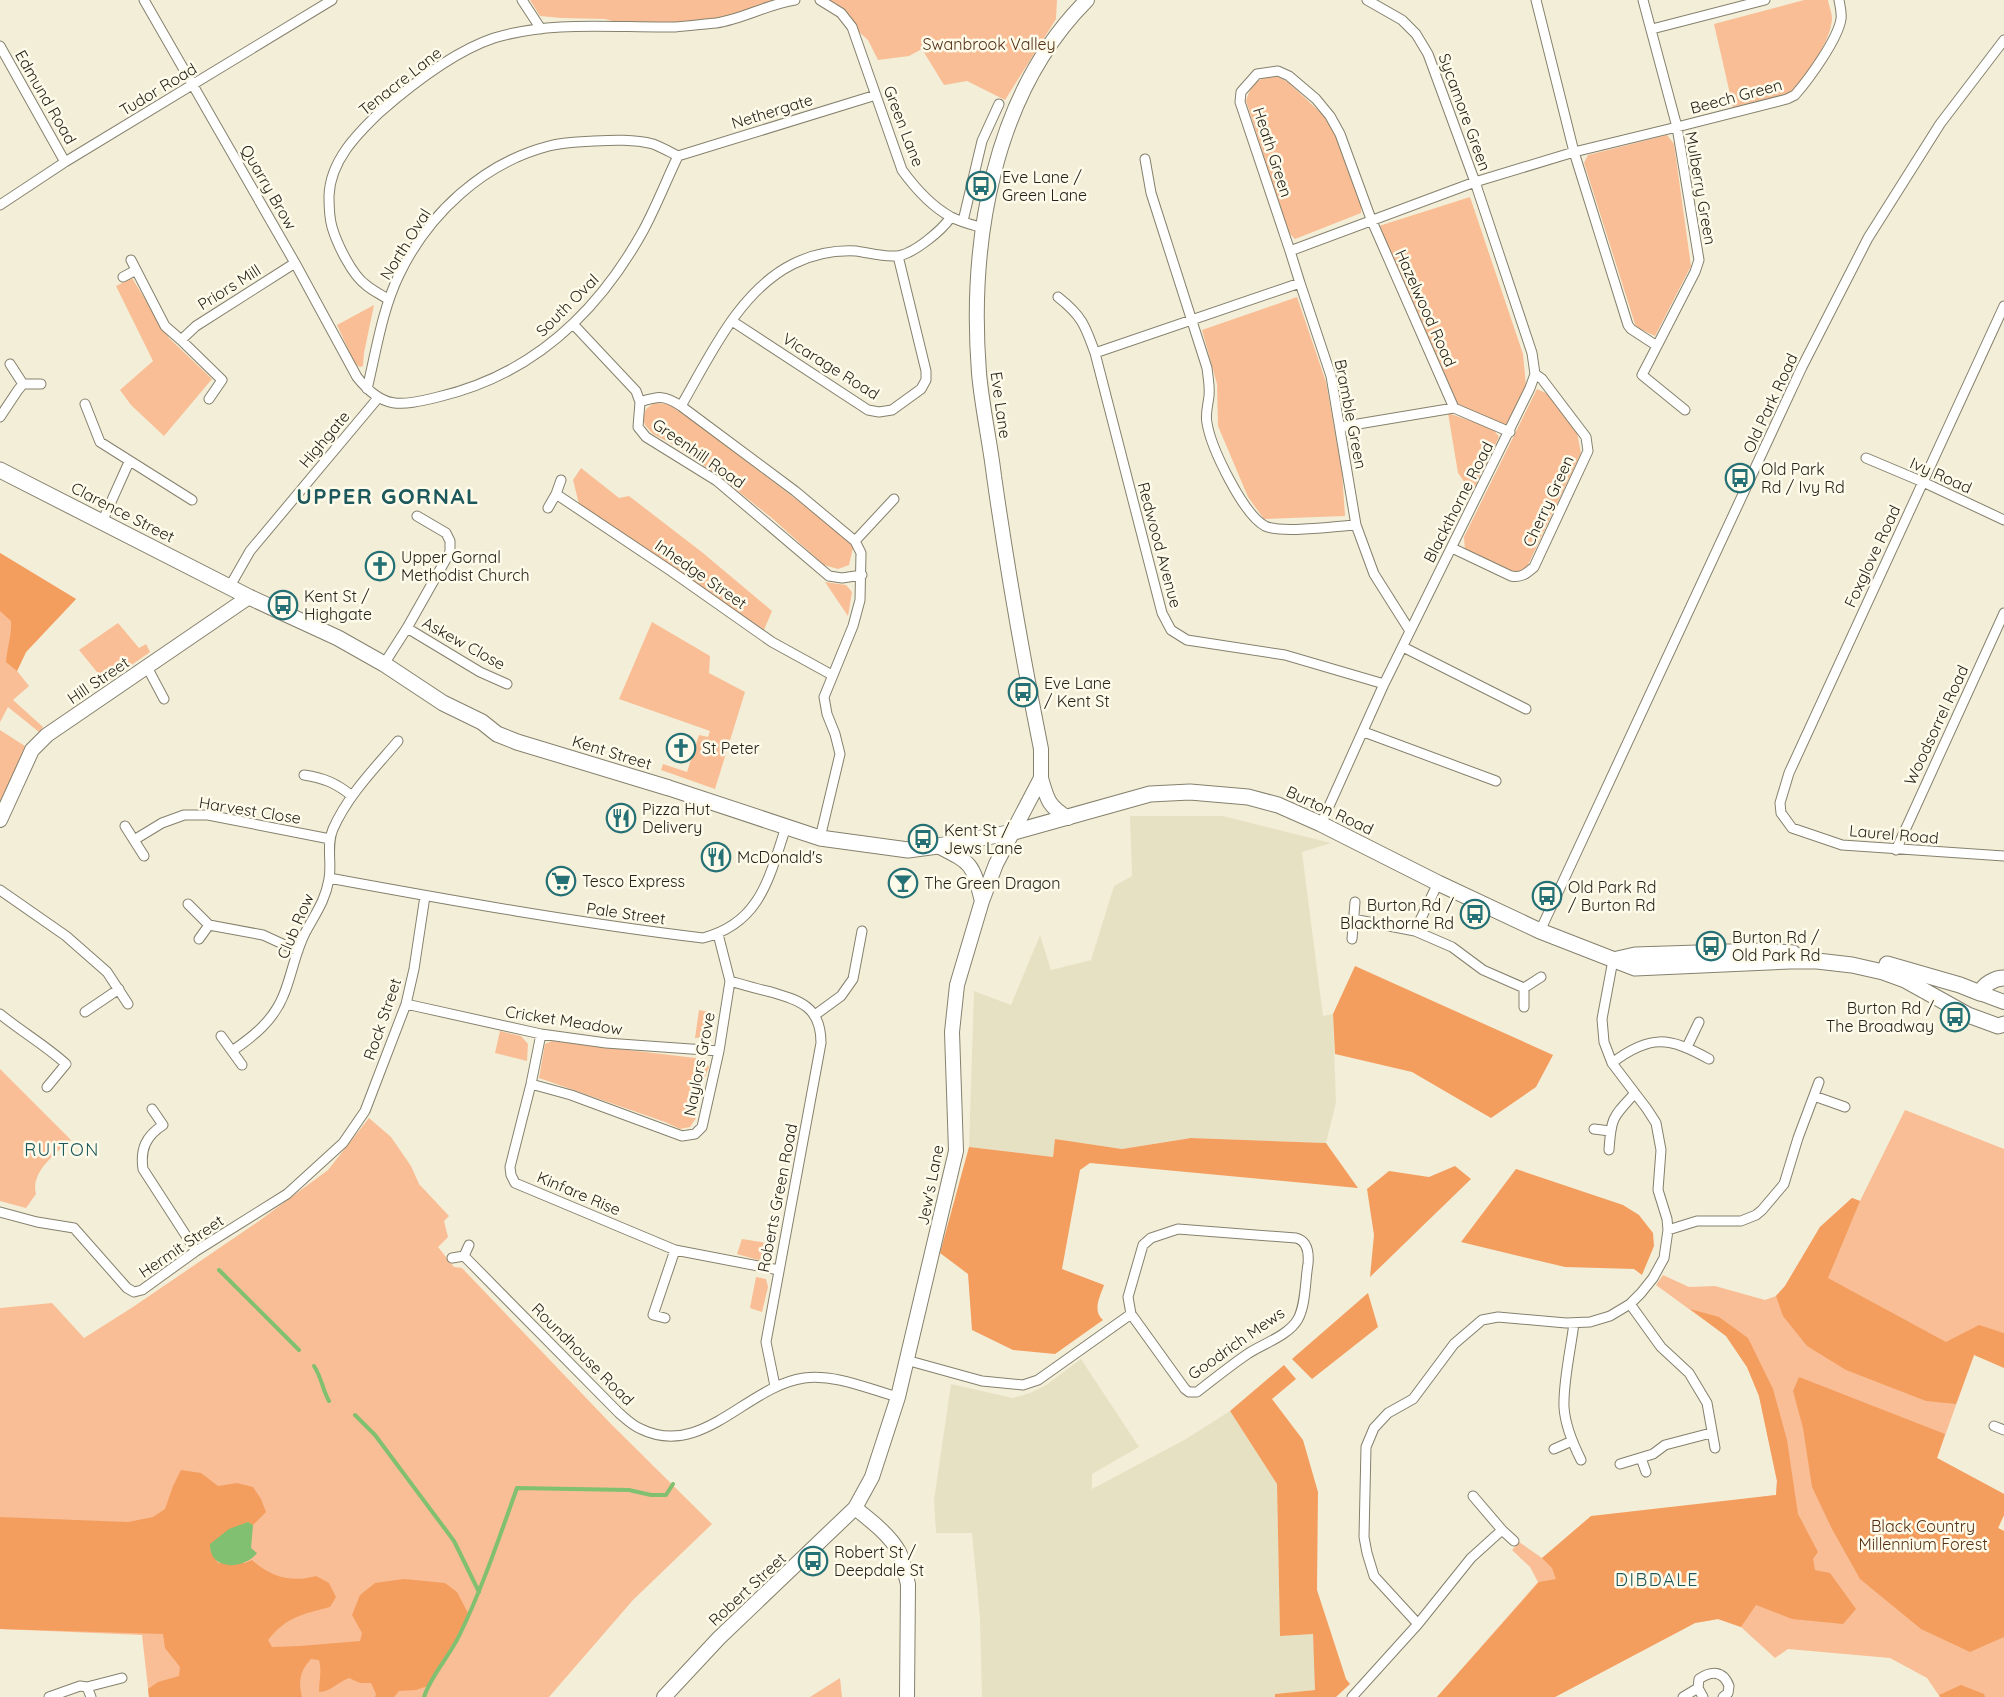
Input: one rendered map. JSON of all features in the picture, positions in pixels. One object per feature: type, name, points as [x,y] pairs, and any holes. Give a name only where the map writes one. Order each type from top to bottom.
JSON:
[{"type":"main road","name":"Clarence Street","points":[[0,471],[230,586]]},
{"type":"main road","name":"Kent Street","points":[[230,586],[338,638],[497,734],[820,838],[908,850],[1014,832]]},
{"type":"main road","name":"Burton Road","points":[[1014,832],[1150,794],[1190,792],[1248,797],[1278,805],[1540,931],[1635,968],[1790,961],[1852,965],[1905,980],[1968,1015],[1998,1025]]},
{"type":"main road","points":[[1613,960],[1635,955],[1760,951],[1835,954],[1884,963],[1980,993],[1998,1025]]},
{"type":"main road","points":[[1980,993],[1989,983],[2004,978]]},
{"type":"street","name":"Quarry Brow","points":[[144,0],[357,376],[367,389]]},
{"type":"street","name":"Tudor Road","points":[[0,205],[66,162],[332,0]]},
{"type":"street","points":[[522,0],[541,29]]},
{"type":"street","name":"Tenacre Lane","points":[[389,300],[365,285],[352,270],[332,227],[329,210],[330,190],[343,155],[362,130],[387,106],[442,64],[494,38],[541,29],[575,26],[677,27],[720,22],[795,0]]},
{"type":"street","name":"Green Lane","points":[[820,0],[841,13],[852,27],[902,170],[931,203],[951,217],[983,228]]},
{"type":"street","name":"Eve Lane","points":[[1014,832],[1041,778],[1041,749],[1005,558],[990,440],[982,397],[977,302],[983,228],[1007,128],[1024,86],[1049,45],[1074,12],[1087,0]]},
{"type":"street","name":"Sycamore Green","points":[[1367,0],[1402,20],[1416,34],[1428,54],[1475,182],[1574,152]]},
{"type":"street","points":[[1536,0],[1574,152],[1628,325],[1657,346]]},
{"type":"street","name":"Beech Green","points":[[1643,0],[1677,127],[1795,95],[1838,30],[1842,17],[1839,0]]},
{"type":"street","points":[[1652,29],[1765,0]]},
{"type":"street","name":"Old Park Road","points":[[1540,931],[1802,367],[1868,238],[1940,124],[2004,40]]},
{"type":"street","name":"Edmund Road","points":[[0,46],[66,162]]},
{"type":"street","name":"Heath Green","points":[[1290,251],[1240,102],[1241,92],[1257,74],[1278,71],[1289,76],[1316,99],[1330,116],[1340,134],[1371,219]]},
{"type":"street","name":"Nethergate","points":[[678,156],[876,95]]},
{"type":"street","points":[[963,221],[980,149],[999,104]]},
{"type":"street","name":"Mulberry Green","points":[[1574,152],[1677,127],[1699,260],[1642,375],[1685,410]]},
{"type":"street","name":"North Oval","points":[[367,389],[389,300],[399,275],[436,218],[460,192],[519,157],[548,146],[567,142],[618,140],[654,144],[678,156]]},
{"type":"street","name":"South Oval","points":[[378,398],[387,402],[404,404],[454,393],[506,373],[533,357],[573,324],[610,285],[644,230],[678,156]]},
{"type":"street","points":[[1145,159],[1151,194],[1207,369],[1209,392],[1206,422],[1231,482],[1249,513],[1265,526],[1280,529],[1356,525]]},
{"type":"street","points":[[1290,251],[1475,182],[1532,353],[1535,374]]},
{"type":"street","points":[[681,406],[732,321],[769,280],[793,264],[817,254],[848,251],[880,256],[906,254],[946,224],[951,217]]},
{"type":"street","name":"Hazelwood Road","points":[[1371,219],[1454,408]]},
{"type":"street","name":"Bramble Green","points":[[1290,251],[1331,376],[1356,525],[1374,574],[1410,631]]},
{"type":"street","name":"Vicarage Road","points":[[732,321],[868,410],[879,412],[892,410],[921,389],[926,380],[926,371],[898,256]]},
{"type":"street","points":[[131,260],[165,326],[222,380],[209,399]]},
{"type":"street","name":"Priors Mill","points":[[181,340],[196,326],[295,263]]},
{"type":"street","points":[[123,277],[136,270]]},
{"type":"street","points":[[1095,353],[1300,283]]},
{"type":"street","name":"Redwood Avenue","points":[[1058,297],[1074,309],[1085,325],[1095,353],[1162,613],[1171,630],[1187,640],[1285,655],[1384,684]]},
{"type":"street","name":"Foxglove Road","points":[[1786,822],[1781,813],[1780,803],[1790,773],[2004,306]]},
{"type":"street","points":[[573,324],[636,391],[640,402]]},
{"type":"street","points":[[10,364],[24,384]]},
{"type":"street","name":"Blackthorne Road","points":[[1321,824],[1384,684],[1510,432],[1535,374]]},
{"type":"street","name":"Cherry Green","points":[[1452,548],[1517,578],[1534,567],[1588,451],[1586,436],[1542,379],[1535,374]]},
{"type":"street","points":[[0,417],[24,384],[41,384]]},
{"type":"street","points":[[367,389],[378,398]]},
{"type":"street","name":"Greenhill Road","points":[[855,541],[795,490],[681,406],[666,397],[656,397],[640,402],[638,427],[646,437],[717,481],[829,576],[842,578],[862,575]]},
{"type":"street","name":"Highgate","points":[[230,586],[250,551],[378,398]]},
{"type":"street","points":[[85,404],[100,442],[192,500]]},
{"type":"street","points":[[1340,427],[1454,408],[1510,432]]},
{"type":"street","name":"Ivy Road","points":[[1866,458],[2004,520]]},
{"type":"street","points":[[102,522],[129,462]]},
{"type":"street","points":[[548,508],[561,480]]},
{"type":"street","name":"Inhedge Street","points":[[556,494],[772,642],[832,675]]},
{"type":"street","points":[[820,838],[840,754],[827,714],[824,696],[856,617],[860,600],[861,553],[855,541],[894,499]]},
{"type":"street","points":[[384,664],[450,552],[450,541],[446,533],[417,516]]},
{"type":"street","name":"Hill Street","points":[[0,819],[36,744],[249,597]]},
{"type":"street","name":"Woodsorrel Road","points":[[1896,850],[2004,613]]},
{"type":"street","name":"Askew Close","points":[[407,628],[480,672],[507,684]]},
{"type":"street","points":[[1403,647],[1526,709]]},
{"type":"street","points":[[147,667],[164,699]]},
{"type":"street","points":[[1364,732],[1496,782]]},
{"type":"street","name":"Club Row","points":[[232,1051],[270,1020],[284,996],[305,933],[321,907],[329,878],[330,839],[340,815],[352,796],[398,741]]},
{"type":"street","points":[[304,775],[323,777],[337,784],[352,796]]},
{"type":"street","points":[[1041,778],[1047,801],[1056,811],[1068,818]]},
{"type":"street","name":"Harvest Close","points":[[134,840],[162,823],[192,815],[208,815],[330,839]]},
{"type":"street","name":"Laurel Road","points":[[1786,822],[1792,828],[1842,845],[2004,856]]},
{"type":"street","points":[[125,826],[144,856]]},
{"type":"street","name":"Pale Street","points":[[329,878],[606,926],[703,938],[718,934],[739,922],[754,906],[765,889],[786,827]]},
{"type":"street","name":"Jew's Lane","points":[[855,1508],[872,1477],[898,1397],[956,1151],[952,1032],[957,985],[982,901],[996,864],[1014,832]]},
{"type":"street","points":[[938,846],[970,865],[982,901]]},
{"type":"street","points":[[1415,931],[1438,883]]},
{"type":"street","points":[[0,890],[66,936],[107,972],[128,1004]]},
{"type":"street","name":"Rock Street","points":[[343,1143],[365,1111],[406,1004],[414,969],[425,896]]},
{"type":"street","points":[[1352,939],[1355,902]]},
{"type":"street","points":[[188,904],[209,925],[263,935],[298,951]]},
{"type":"street","points":[[1353,919],[1415,931],[1452,947],[1483,970],[1524,988]]},
{"type":"street","points":[[199,939],[209,925]]},
{"type":"street","points":[[730,981],[796,999],[815,1015],[841,996],[852,979],[862,931]]},
{"type":"street","name":"Naylors Grove","points":[[531,1084],[571,1095],[682,1136],[695,1134],[702,1127],[720,1051],[730,981],[718,934]]},
{"type":"street","points":[[1418,1624],[1374,1576],[1367,1553],[1364,1537],[1366,1447],[1374,1428],[1388,1413],[1413,1399],[1454,1344],[1482,1320],[1498,1317],[1574,1323],[1590,1322],[1610,1316],[1630,1304],[1650,1283],[1662,1262],[1668,1230],[1658,1190],[1661,1150],[1656,1123],[1612,1063],[1604,1042],[1602,1018],[1613,960]]},
{"type":"street","points":[[1524,988],[1541,977]]},
{"type":"street","points":[[1524,988],[1524,1007]]},
{"type":"street","points":[[85,1012],[119,990]]},
{"type":"street","points":[[1980,993],[2004,1002]]},
{"type":"street","name":"Cricket Meadow","points":[[406,1004],[541,1034],[606,1043],[720,1051]]},
{"type":"street","points":[[0,1014],[66,1064],[47,1087]]},
{"type":"street","name":"Roberts Green Road","points":[[775,1386],[766,1342],[821,1043],[820,1028],[815,1015]]},
{"type":"street","points":[[1687,1047],[1699,1022]]},
{"type":"street","name":"Kinfare Rise","points":[[541,1034],[510,1167],[515,1183],[675,1250],[779,1270]]},
{"type":"street","points":[[221,1036],[242,1065]]},
{"type":"street","points":[[1612,1063],[1625,1053],[1650,1042],[1664,1042],[1687,1047],[1709,1059]]},
{"type":"street","points":[[1668,1230],[1697,1221],[1741,1221],[1762,1210],[1784,1184],[1819,1082]]},
{"type":"street","points":[[1609,1150],[1614,1116],[1635,1093]]},
{"type":"street","points":[[1814,1096],[1845,1107]]},
{"type":"street","points":[[152,1109],[163,1125],[153,1131],[147,1140],[141,1155],[143,1169],[196,1251]]},
{"type":"street","points":[[1594,1129],[1610,1131]]},
{"type":"street","name":"Hermit Street","points":[[0,1212],[37,1222],[74,1228],[127,1288],[134,1292],[142,1290],[196,1251],[287,1194],[343,1143]]},
{"type":"street","name":"Goodrich Mews","points":[[1179,1229],[1296,1238],[1301,1239],[1307,1246],[1308,1260],[1302,1311],[1297,1321],[1289,1329],[1252,1352],[1197,1392],[1185,1389],[1131,1314],[1128,1297],[1143,1245],[1151,1238],[1161,1234],[1179,1229]]},
{"type":"street","points":[[452,1258],[464,1256],[468,1245]]},
{"type":"street","points":[[665,1317],[653,1315],[675,1250]]},
{"type":"street","name":"Roundhouse Road","points":[[464,1256],[619,1413],[639,1429],[656,1435],[669,1437],[695,1433],[775,1386],[802,1378],[833,1378],[898,1397]]},
{"type":"street","points":[[1630,1304],[1661,1347],[1689,1373],[1707,1403],[1715,1448]]},
{"type":"street","points":[[906,1360],[982,1381],[1023,1385],[1038,1380],[1131,1314]]},
{"type":"street","points":[[1574,1323],[1564,1409],[1572,1441],[1581,1460]]},
{"type":"street","points":[[1994,1426],[2004,1430]]},
{"type":"street","points":[[1620,1464],[1653,1454],[1665,1445],[1711,1433]]},
{"type":"street","points":[[1554,1449],[1572,1441]]},
{"type":"street","points":[[1641,1458],[1646,1472]]},
{"type":"street","points":[[1473,1496],[1514,1541]]},
{"type":"street","points":[[855,1508],[876,1526],[898,1551],[904,1568],[908,1584],[907,1697]]},
{"type":"street","name":"Robert Street","points":[[664,1697],[719,1638],[855,1508]]},
{"type":"street","points":[[1352,1697],[1418,1624],[1471,1558],[1502,1530]]},
{"type":"street","points":[[1703,1697],[1698,1688],[1699,1679],[1715,1672],[1722,1675],[1729,1686],[1728,1693],[1723,1697]]},
{"type":"street","points":[[49,1697],[80,1686],[89,1692],[122,1678]]},
{"type":"street","points":[[1683,1697],[1698,1688]]},
{"type":"shaded area","points":[[1130,816],[1223,816],[1331,843],[1302,852],[1323,1016],[1333,1014],[1336,1103],[1326,1143],[1191,1138],[1122,1149],[1055,1139],[1053,1157],[969,1147],[974,991],[1011,1005],[1040,935],[1051,970],[1091,960],[1114,886],[1132,876]]},
{"type":"shaded area","points":[[1081,1359],[1139,1447],[1092,1474],[1092,1489],[1186,1439],[1230,1411],[1277,1484],[1280,1635],[1313,1634],[1316,1690],[1276,1694],[1275,1697],[982,1697],[980,1618],[972,1533],[936,1533],[934,1500],[951,1384],[1013,1398],[1046,1385]]},
{"type":"shaded area","points":[[248,1522],[253,1525],[251,1548],[257,1553],[244,1563],[236,1565],[221,1563],[215,1559],[211,1553],[210,1544],[229,1529]]},
{"type":"green space","points":[[530,0],[795,0],[720,22],[630,26],[605,19],[540,16]]},
{"type":"green space","name":"Swanbrook Valley","points":[[813,0],[1057,0],[1056,19],[1005,100],[967,81],[944,85],[922,49],[909,56],[878,60],[868,40],[825,2]]},
{"type":"green space","points":[[1804,0],[1828,0],[1832,17],[1828,37],[1813,63],[1793,92],[1733,107],[1714,24]]},
{"type":"green space","points":[[1274,75],[1288,82],[1323,115],[1336,135],[1361,201],[1361,213],[1295,239],[1289,233],[1246,101],[1255,83]]},
{"type":"green space","points":[[1667,135],[1674,144],[1691,266],[1655,336],[1636,327],[1584,163],[1588,155]]},
{"type":"green space","points":[[1470,197],[1523,354],[1526,386],[1506,426],[1458,404],[1379,226]]},
{"type":"green space","points":[[132,278],[169,338],[212,379],[164,436],[131,405],[120,390],[153,361],[116,286]]},
{"type":"green space","points":[[1297,297],[1326,382],[1342,472],[1345,516],[1264,519],[1248,497],[1218,426],[1217,384],[1202,330]]},
{"type":"green space","points":[[374,305],[363,366],[360,367],[355,364],[337,325]]},
{"type":"green space","points":[[1537,389],[1550,395],[1577,433],[1581,453],[1528,565],[1521,571],[1513,571],[1465,550],[1464,537]]},
{"type":"green space","points":[[654,403],[668,404],[702,427],[849,540],[853,548],[849,565],[838,569],[824,565],[773,519],[719,476],[674,445],[653,434],[645,425],[643,418],[646,409]]},
{"type":"green space","points":[[1448,413],[1493,429],[1499,437],[1472,493],[1458,473]]},
{"type":"green space","points":[[581,468],[619,498],[629,496],[703,553],[772,611],[764,630],[579,504],[573,480]]},
{"type":"green space","points":[[0,553],[76,599],[26,652],[17,671],[29,686],[13,700],[43,727],[39,732],[8,707],[0,722]]},
{"type":"green space","points":[[0,553],[76,599],[26,652],[17,671],[6,662],[11,621],[0,611]]},
{"type":"green space","points":[[825,582],[846,585],[852,592],[848,616]]},
{"type":"green space","points":[[652,622],[710,656],[709,673],[745,692],[715,789],[661,770],[663,764],[687,772],[699,735],[708,737],[710,731],[619,699]]},
{"type":"green space","points":[[118,623],[139,648],[146,644],[150,652],[106,683],[79,650]]},
{"type":"green space","points":[[0,730],[28,748],[0,808]]},
{"type":"green space","points":[[1355,966],[1553,1055],[1536,1087],[1491,1118],[1412,1072],[1335,1054],[1333,1014]]},
{"type":"green space","points":[[699,1010],[714,1013],[710,1030],[705,1037],[695,1038]]},
{"type":"green space","points":[[500,1031],[521,1036],[528,1044],[527,1061],[495,1053]]},
{"type":"green space","points":[[552,1041],[704,1059],[709,1067],[696,1100],[696,1118],[690,1127],[680,1129],[539,1078],[545,1044]]},
{"type":"green space","points":[[0,1069],[71,1140],[40,1171],[35,1186],[36,1194],[26,1208],[0,1201]]},
{"type":"green space","points":[[1905,1110],[2004,1149],[2004,1333],[1979,1326],[1974,1355],[1937,1458],[2004,1494],[2004,1515],[1998,1528],[2004,1531],[2004,1697],[1940,1697],[1927,1678],[1890,1658],[1788,1649],[1775,1658],[1741,1627],[1718,1619],[1695,1623],[1555,1697],[1437,1697],[1538,1582],[1530,1567],[1512,1550],[1519,1542],[1542,1558],[1590,1522],[1776,1495],[1777,1481],[1759,1396],[1747,1367],[1726,1336],[1656,1285],[1663,1275],[1689,1287],[1715,1286],[1765,1300],[1776,1296],[1785,1286],[1820,1227],[1852,1198],[1860,1201]]},
{"type":"green space","points":[[369,1118],[391,1137],[411,1166],[419,1184],[449,1216],[444,1221],[448,1237],[438,1247],[454,1267],[462,1268],[612,1425],[712,1524],[633,1600],[549,1697],[149,1697],[142,1635],[0,1629],[0,1308],[52,1303],[84,1338],[259,1221],[328,1170]]},
{"type":"green space","points":[[1191,1138],[1326,1143],[1358,1188],[1090,1163],[1080,1170],[1062,1269],[1104,1285],[1097,1308],[1103,1320],[1055,1354],[1013,1350],[972,1330],[968,1274],[940,1253],[969,1147],[1053,1157],[1055,1139],[1122,1149]]},
{"type":"green space","points":[[1455,1166],[1471,1179],[1370,1277],[1374,1235],[1367,1189],[1389,1171],[1429,1177]]},
{"type":"green space","points":[[1516,1169],[1623,1205],[1639,1215],[1653,1233],[1654,1246],[1642,1275],[1634,1269],[1565,1267],[1461,1242]]},
{"type":"green space","points":[[1852,1198],[1860,1201],[1828,1278],[1946,1342],[1979,1325],[2004,1333],[2004,1368],[1974,1355],[1956,1404],[1926,1401],[1846,1370],[1807,1346],[1783,1316],[1776,1296],[1785,1286],[1820,1227]]},
{"type":"green space","points":[[742,1239],[774,1244],[770,1255],[758,1260],[737,1254]]},
{"type":"green space","points":[[756,1277],[766,1279],[768,1287],[762,1312],[750,1308]]},
{"type":"green space","points":[[1368,1293],[1378,1327],[1312,1379],[1292,1359]]},
{"type":"green space","name":"Black Country Millennium Forest","points":[[1690,1309],[1719,1317],[1748,1338],[1773,1389],[1787,1440],[1798,1514],[1818,1552],[1813,1559],[1815,1570],[1830,1573],[1856,1609],[1843,1624],[1792,1619],[1756,1605],[1741,1627],[1718,1619],[1695,1623],[1555,1697],[1437,1697],[1539,1582],[1556,1579],[1552,1568],[1542,1558],[1591,1516],[1776,1495],[1777,1481],[1759,1396],[1747,1367],[1726,1336]]},
{"type":"green space","points":[[1284,1365],[1296,1379],[1272,1399],[1303,1440],[1318,1492],[1317,1590],[1346,1679],[1350,1684],[1336,1697],[1275,1697],[1275,1694],[1315,1690],[1313,1634],[1280,1636],[1277,1484],[1230,1411]]},
{"type":"green space","name":"Black Country Millennium Forest","points":[[1799,1377],[1945,1434],[1937,1458],[2004,1494],[2004,1515],[1998,1528],[2004,1531],[2004,1637],[1970,1652],[1921,1629],[1860,1579],[1812,1487],[1803,1428],[1793,1391]]},
{"type":"green space","points":[[181,1470],[201,1473],[218,1486],[237,1483],[253,1487],[261,1499],[266,1512],[253,1525],[248,1522],[210,1550],[218,1563],[245,1563],[252,1560],[266,1571],[282,1577],[298,1579],[316,1576],[329,1583],[336,1597],[330,1607],[303,1614],[288,1621],[268,1640],[272,1647],[360,1641],[362,1633],[352,1615],[360,1595],[375,1583],[404,1579],[445,1583],[457,1592],[469,1615],[447,1659],[428,1686],[416,1690],[399,1691],[394,1697],[375,1697],[371,1683],[360,1683],[349,1678],[319,1692],[319,1660],[311,1659],[301,1676],[302,1697],[149,1697],[148,1689],[158,1682],[179,1676],[180,1667],[165,1648],[163,1634],[0,1629],[0,1517],[128,1522],[153,1517],[165,1509]]},
{"type":"green space","points":[[840,1678],[842,1697],[810,1697]]},
{"type":"green space","points":[[1961,1685],[1984,1694],[1985,1697],[1940,1697],[1939,1695]]},
{"type":"waterway","points":[[219,1270],[299,1350]]},
{"type":"waterway","points":[[314,1366],[329,1401]]},
{"type":"waterway","points":[[355,1415],[375,1435],[454,1541],[479,1592]]},
{"type":"waterway","points":[[424,1697],[431,1681],[455,1644],[467,1618],[517,1488],[629,1490],[651,1495],[666,1495],[673,1484]]},
{"type":"place","name":"Eve Lane / Green Lane","points":[[981,186]]},
{"type":"place","name":"Old Park Rd / Ivy Rd","points":[[1740,478]]},
{"type":"place","name":"Upper Gornal Methodist Church","points":[[380,566]]},
{"type":"place","name":"Kent St / Highgate","points":[[283,605]]},
{"type":"place","name":"Eve Lane / Kent St","points":[[1023,692]]},
{"type":"place","name":"St Peter","points":[[681,748]]},
{"type":"place","name":"Pizza Hut Delivery","points":[[621,818]]},
{"type":"place","name":"Kent St / Jews Lane","points":[[923,839]]},
{"type":"place","name":"McDonald's","points":[[716,857]]},
{"type":"place","name":"Tesco Express","points":[[561,881]]},
{"type":"place","name":"The Green Dragon","points":[[903,883]]},
{"type":"place","name":"Old Park Rd / Burton Rd","points":[[1547,896]]},
{"type":"place","name":"Burton Rd / Blackthorne Rd","points":[[1475,914]]},
{"type":"place","name":"Burton Rd / Old Park Rd","points":[[1711,946]]},
{"type":"place","name":"Burton Rd / The Broadway","points":[[1955,1017]]},
{"type":"place","name":"Robert St / Deepdale St","points":[[813,1561]]},
{"type":"district","name":"UPPER GORNAL","points":[[388,496]]},
{"type":"district","name":"RUITON","points":[[62,1150]]},
{"type":"district","name":"DIBDALE","points":[[1657,1580]]}]
